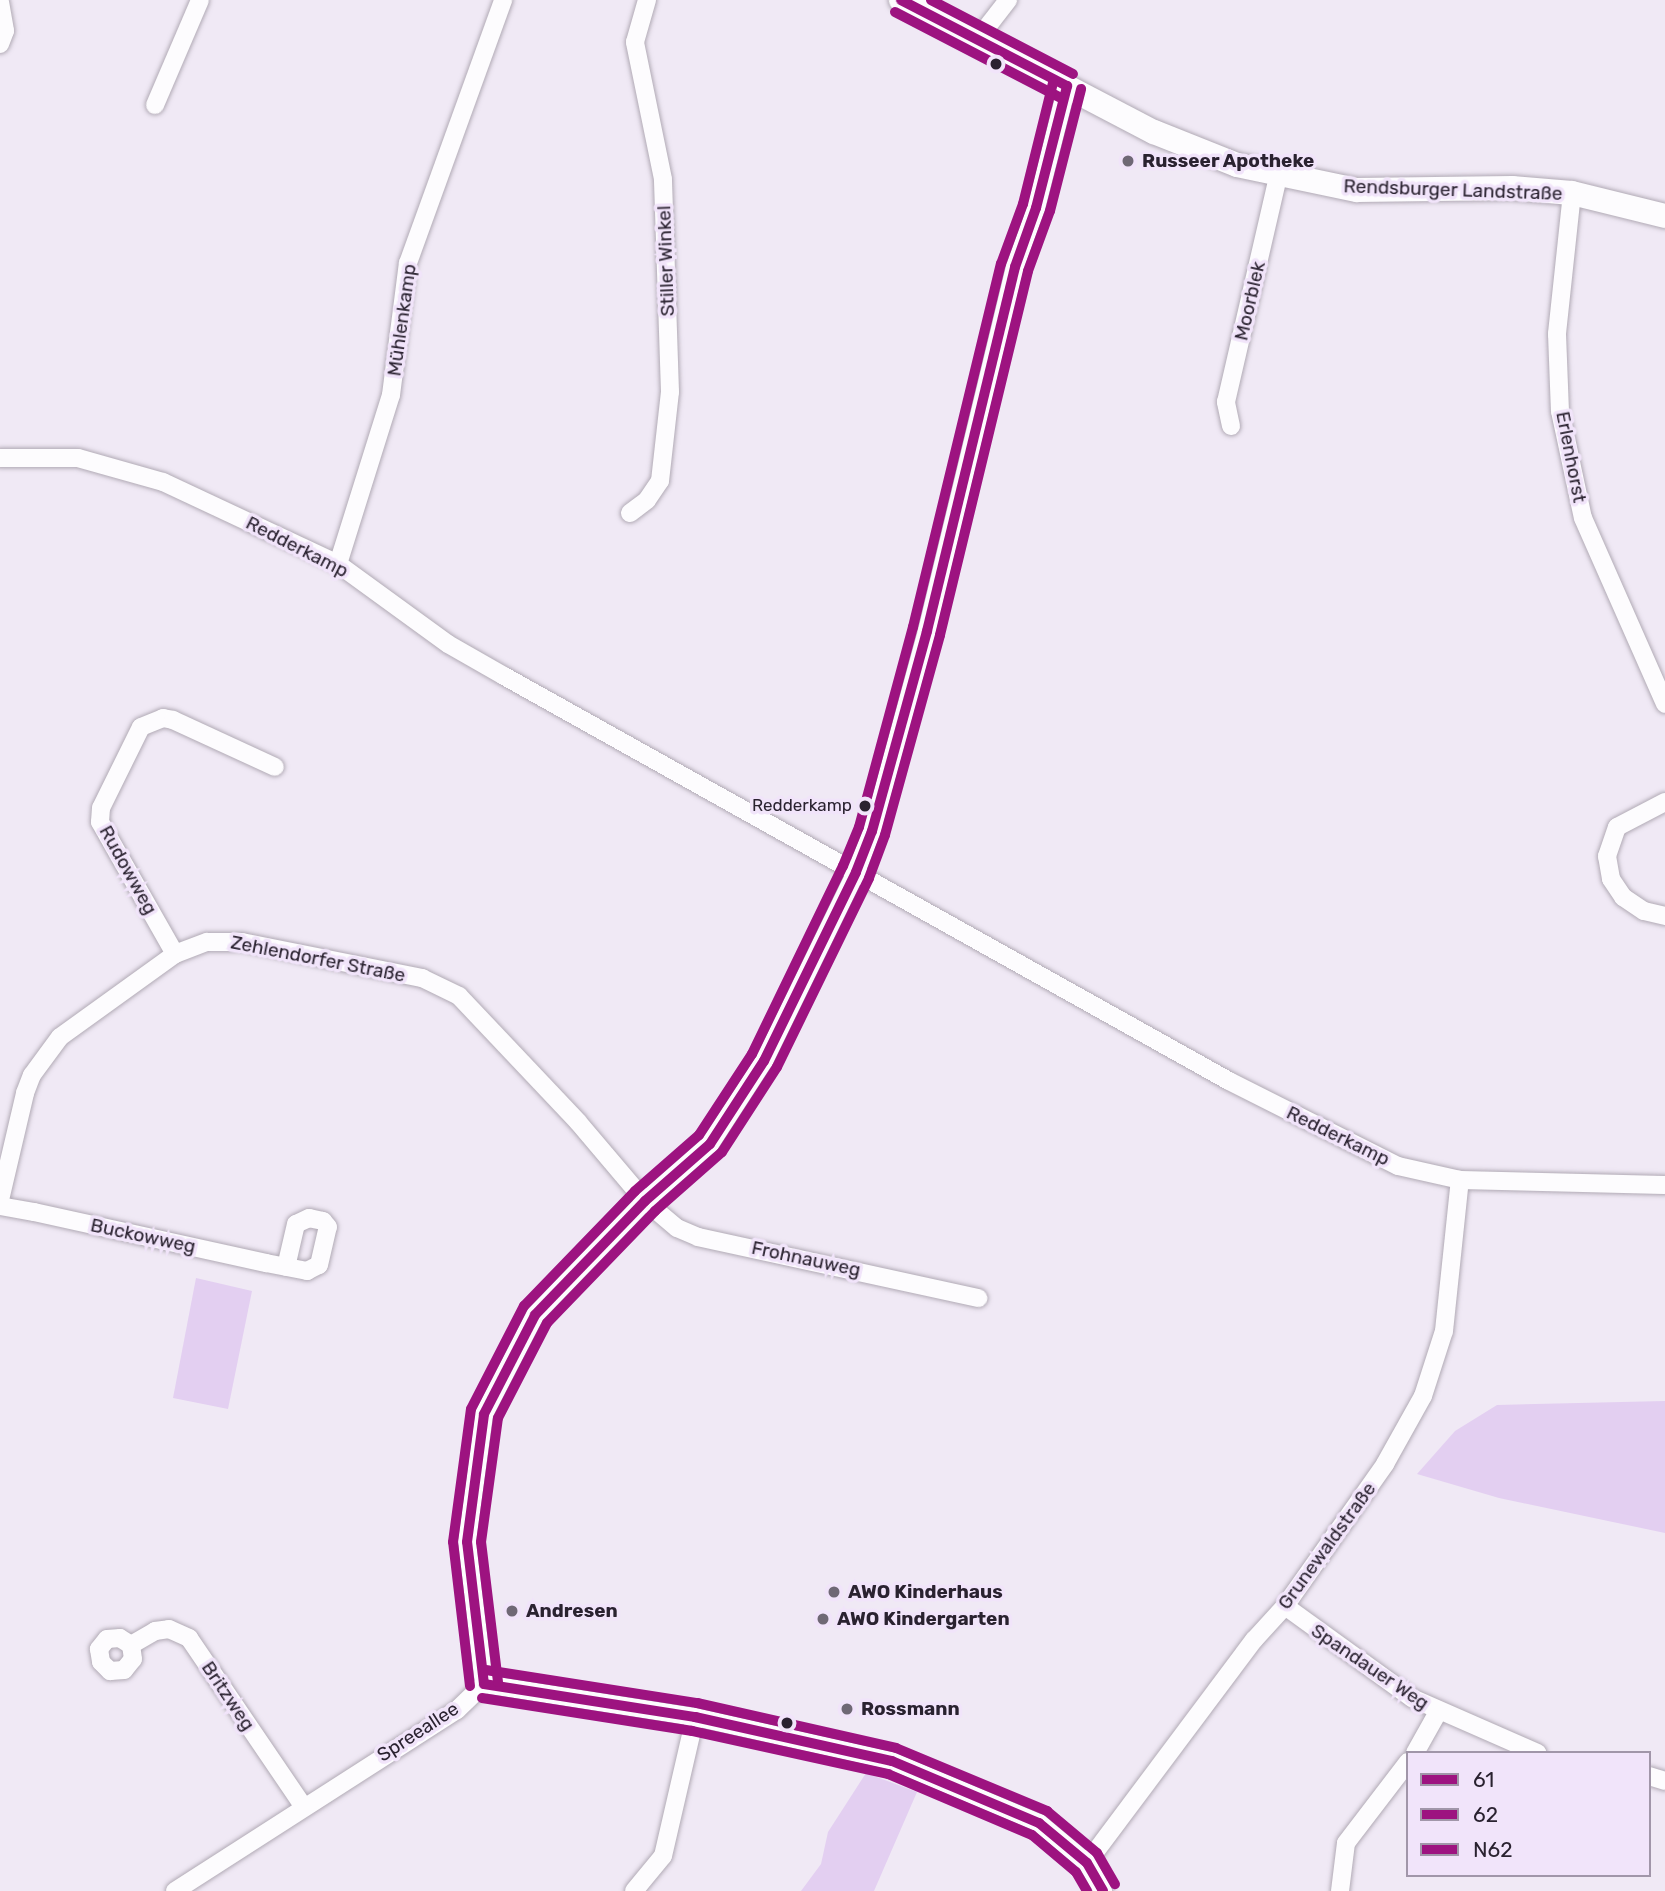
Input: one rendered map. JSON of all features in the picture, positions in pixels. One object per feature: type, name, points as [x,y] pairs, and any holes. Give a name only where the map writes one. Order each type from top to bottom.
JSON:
[{"type":"street","points":[[155,105],[200,0]]},
{"type":"street","name":"Mühlenkamp","points":[[338,565],[391,395],[408,262],[503,0]]},
{"type":"street","name":"Stiller Winkel","points":[[630,513],[647,500],[660,481],[670,392],[663,179],[635,42],[647,0]]},
{"type":"street","name":"Rendsburger Landstraße","points":[[901,0],[1201,152],[1278,176],[1357,190],[1513,188],[1572,193],[1665,216]]},
{"type":"street","points":[[977,40],[1008,0]]},
{"type":"street","points":[[0,2],[5,31],[0,44]]},
{"type":"street","points":[[1068,86],[1036,208],[1015,267],[927,631],[872,831],[856,872],[764,1061],[710,1144],[645,1201],[535,1315],[484,1414],[467,1542],[484,1684],[695,1717],[892,1761],[1039,1823],[1087,1863],[1103,1891]]},
{"type":"street","name":"Moorblek","points":[[1231,426],[1226,402],[1278,176]]},
{"type":"street","name":"Erlenhorst","points":[[1572,193],[1557,334],[1560,411],[1583,518],[1665,704]]},
{"type":"street","name":"Redderkamp","points":[[0,458],[78,458],[163,482],[338,565],[448,644],[1350,1144],[1398,1166],[1460,1180],[1665,1185]]},
{"type":"street","name":"Rudowweg","points":[[175,954],[100,822],[101,808],[141,727],[163,718],[173,720],[275,767]]},
{"type":"street","points":[[1665,802],[1617,827],[1607,856],[1611,879],[1623,897],[1644,911],[1665,916]]},
{"type":"street","name":"Zehlendorfer Straße","points":[[0,1200],[25,1093],[41,1061],[60,1037],[175,954],[207,942],[242,942],[422,978],[459,996],[498,1034],[645,1201]]},
{"type":"street","name":"Grunewaldstraße","points":[[1087,1863],[1254,1640],[1285,1606],[1385,1464],[1423,1396],[1444,1331],[1460,1180]]},
{"type":"street","name":"Frohnauweg","points":[[645,1201],[663,1220],[698,1237],[978,1298]]},
{"type":"street","name":"Buckowweg","points":[[0,1206],[286,1267]]},
{"type":"street","name":"Spandauer Weg","points":[[1285,1606],[1412,1698],[1438,1712],[1532,1751]]},
{"type":"street","name":"Britzweg","points":[[131,1646],[155,1631],[169,1629],[189,1638],[304,1807]]},
{"type":"street","name":"Spreeallee","points":[[175,1891],[457,1710],[484,1684]]},
{"type":"street","points":[[1416,1751],[1438,1712]]},
{"type":"street","points":[[634,1891],[663,1856],[695,1717]]},
{"type":"street","points":[[1340,1891],[1346,1843],[1406,1765]]},
{"type":"shaded area","points":[[196,1278],[252,1291],[228,1409],[173,1398]]},
{"type":"shaded area","points":[[1665,1401],[1665,1533],[1499,1498],[1417,1474],[1455,1431],[1497,1405]]},
{"type":"shaded area","points":[[866,1773],[917,1792],[874,1891],[801,1891],[821,1864],[828,1832]]},
{"type":"transit line","name":"61","points":[[901,0],[1067,86]]},
{"type":"transit line","name":"N62","points":[[931,0],[1073,74]]},
{"type":"transit line","name":"62","points":[[895,12],[1061,98]]},
{"type":"transit line","name":"N62","points":[[470,1686],[453,1542],[471,1409],[524,1306],[635,1191],[699,1135],[752,1054],[843,866],[859,827],[913,627],[1001,264],[1023,204],[1053,83]]},
{"type":"transit line","name":"61","points":[[484,1684],[467,1542],[484,1414],[535,1315],[645,1201],[710,1144],[764,1061],[856,872],[872,831],[927,631],[1015,267],[1036,208],[1067,86]]},
{"type":"transit line","name":"62","points":[[498,1682],[481,1542],[498,1418],[547,1323],[655,1211],[722,1152],[777,1067],[869,878],[885,835],[940,635],[1028,271],[1050,211],[1081,89]]},
{"type":"transit line","name":"N62","points":[[486,1670],[697,1703],[896,1748],[1047,1811],[1097,1853],[1115,1884]]},
{"type":"transit line","name":"61","points":[[484,1684],[695,1717],[892,1761],[1039,1823],[1087,1863],[1103,1891]]},
{"type":"transit line","name":"62","points":[[482,1698],[692,1731],[888,1774],[1032,1835],[1076,1872],[1087,1891]]},
{"type":"place","name":"Russeer Apotheke","points":[[1128,161]]},
{"type":"place","name":"Redderkamp","points":[[865,806]]},
{"type":"place","name":"AWO Kinderhaus","points":[[834,1592]]},
{"type":"place","name":"Andresen","points":[[512,1611]]},
{"type":"place","name":"AWO Kindergarten","points":[[823,1619]]},
{"type":"place","name":"Rossmann","points":[[847,1709]]}]
